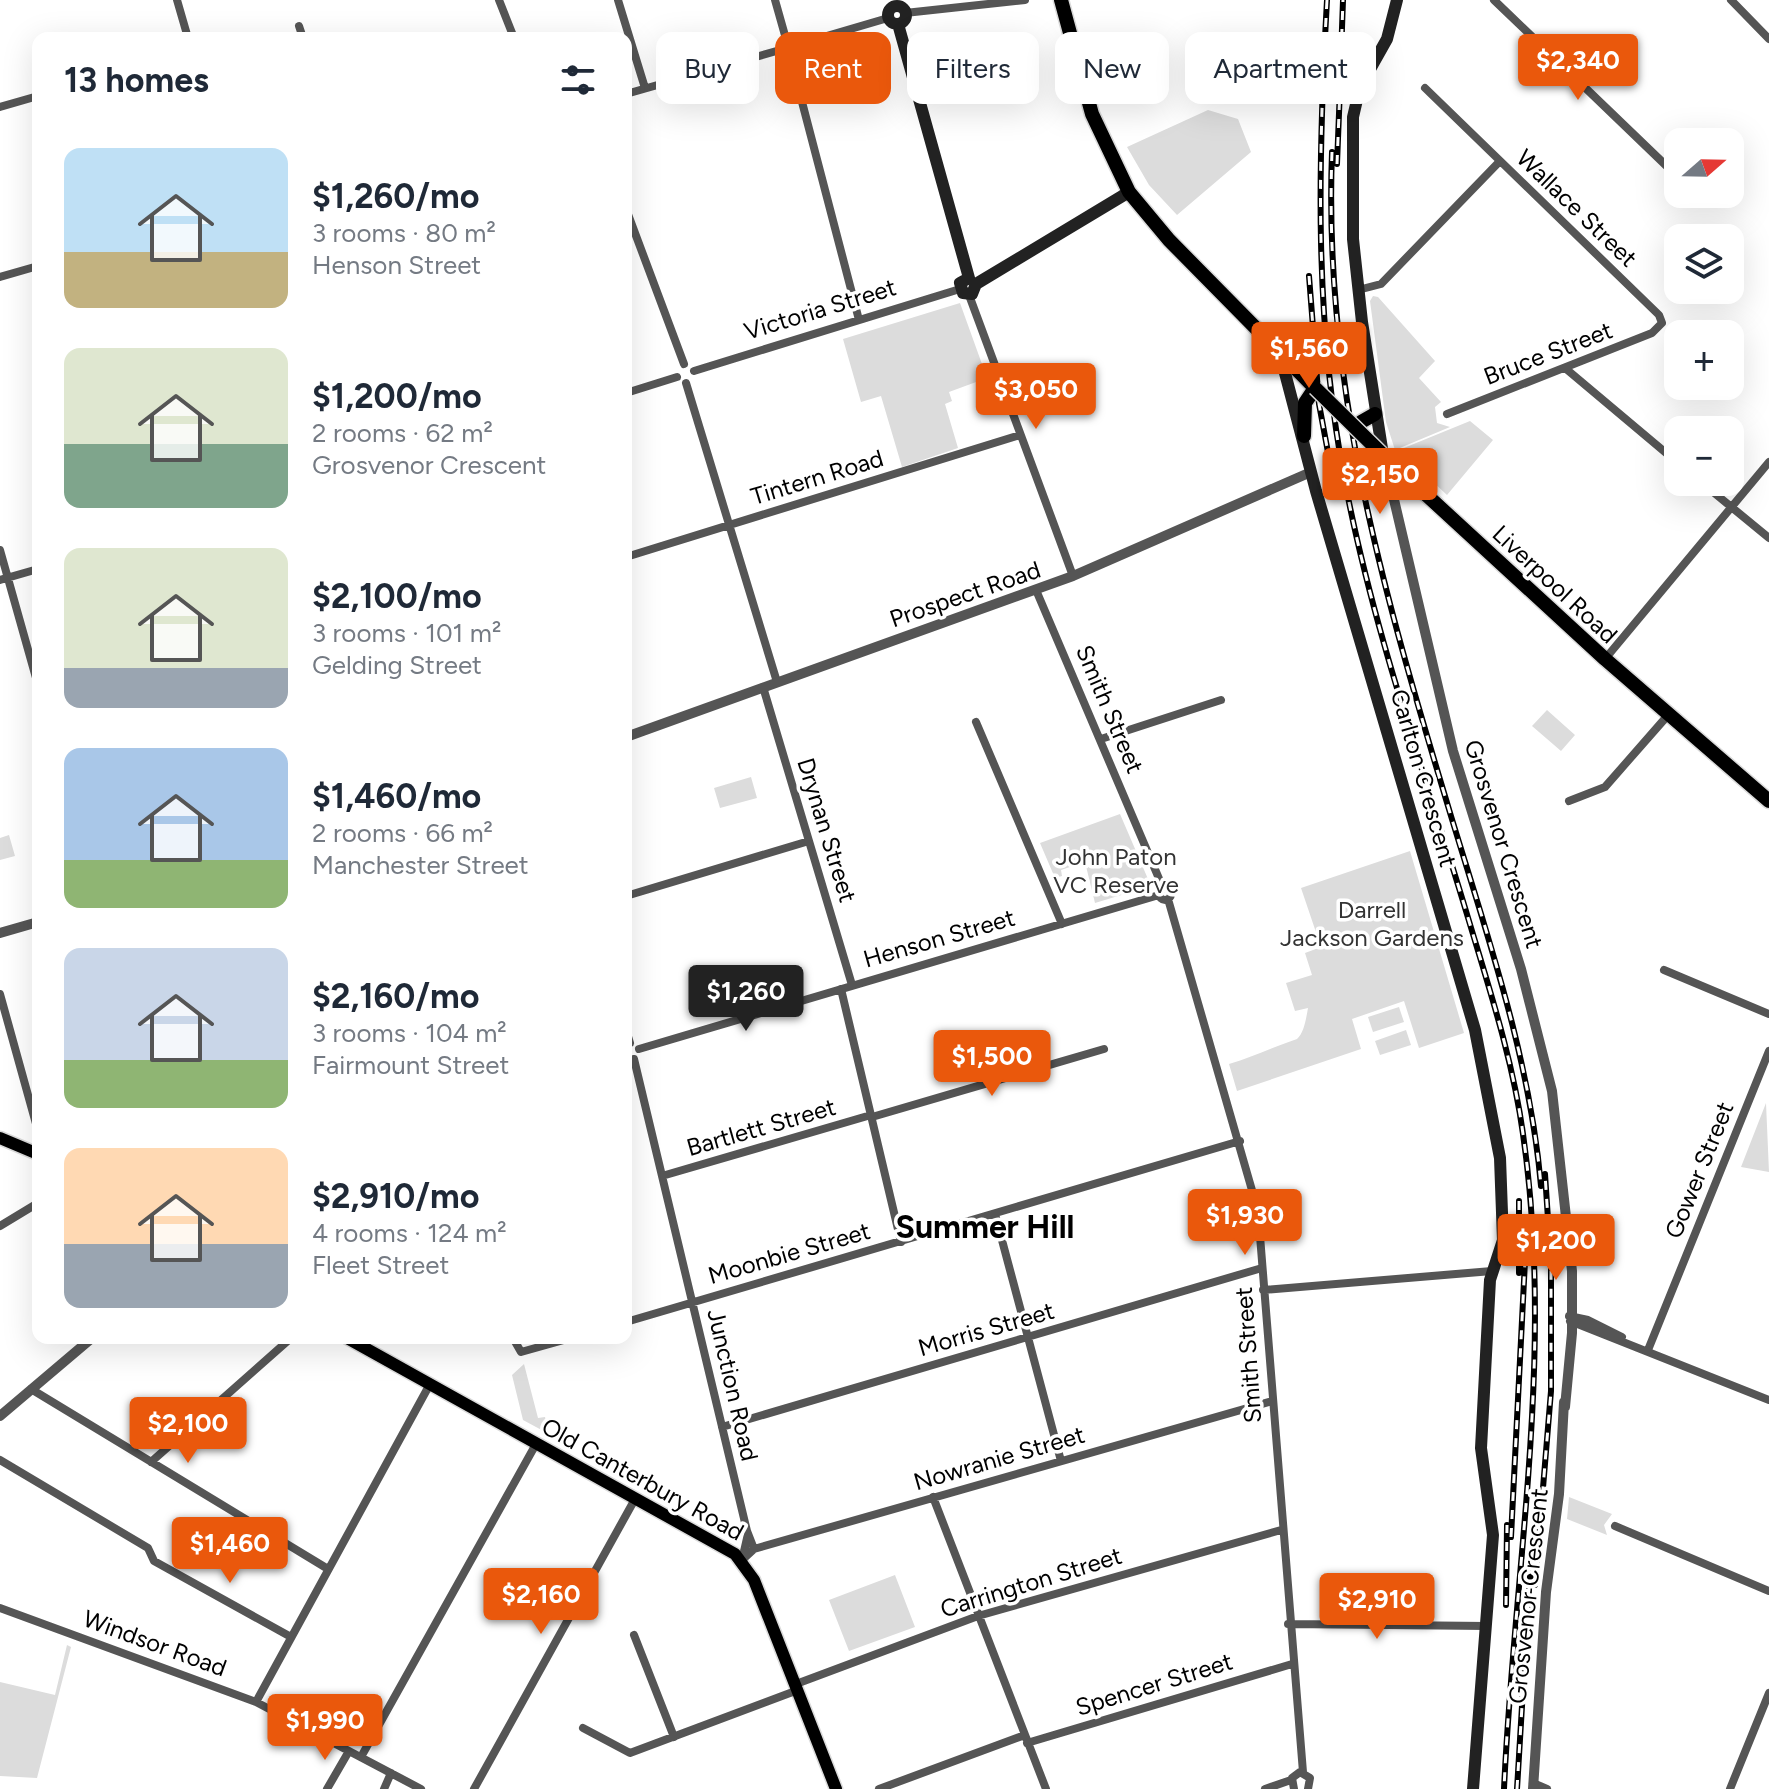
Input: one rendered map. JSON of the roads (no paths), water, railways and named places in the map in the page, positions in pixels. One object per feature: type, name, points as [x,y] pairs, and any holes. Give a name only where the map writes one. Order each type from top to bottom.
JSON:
[{"type":"highway","name":"Liverpool Road","points":[[1061,0],[1092,114],[1129,192],[1156,226],[1280,354],[1357,424],[1383,455],[1605,659],[1769,801]]},
{"type":"highway","points":[[1304,436],[1305,403],[1315,388]]},
{"type":"highway","points":[[1357,424],[1375,414]]},
{"type":"highway","points":[[1392,492],[1417,486]]},
{"type":"main road","points":[[1383,455],[1358,290],[1353,223],[1354,107],[1360,87],[1387,39],[1397,0]]},
{"type":"main road","points":[[896,12],[968,286]]},
{"type":"main road","name":"Victoria Street","points":[[968,286],[1129,192]]},
{"type":"main road","name":"Carlton Crescent","points":[[1280,354],[1311,472],[1483,1060],[1500,1158],[1502,1245],[1492,1271],[1481,1448],[1493,1521],[1473,1789]]},
{"type":"main road","points":[[0,1138],[32,1148]]},
{"type":"main road","name":"Old Canterbury Road","points":[[358,1344],[727,1548],[741,1561],[754,1580],[836,1789]]},
{"type":"street","points":[[177,0],[186,32]]},
{"type":"street","points":[[499,0],[512,32]]},
{"type":"street","points":[[618,0],[628,32]]},
{"type":"street","points":[[775,0],[784,32]]},
{"type":"street","points":[[835,32],[896,12],[1025,0]]},
{"type":"street","points":[[1494,0],[1664,164]]},
{"type":"street","points":[[1731,0],[1769,39]]},
{"type":"street","points":[[299,26],[301,32]]},
{"type":"street","points":[[632,46],[645,88]]},
{"type":"street","points":[[632,92],[775,51]]},
{"type":"street","name":"Wallace Street","points":[[1425,88],[1659,315],[1661,326]]},
{"type":"street","points":[[0,107],[32,98]]},
{"type":"street","points":[[803,104],[859,320]]},
{"type":"street","points":[[1358,290],[1381,284],[1500,161]]},
{"type":"street","points":[[632,225],[684,364],[694,371],[692,379],[686,383]]},
{"type":"street","points":[[0,277],[32,268]]},
{"type":"street","points":[[968,286],[1073,576]]},
{"type":"street","name":"Victoria Street","points":[[694,371],[968,286]]},
{"type":"street","name":"Bruce Street","points":[[1447,414],[1656,332],[1661,326]]},
{"type":"street","points":[[677,377],[677,369],[684,364]]},
{"type":"street","points":[[1565,368],[1664,451]]},
{"type":"street","points":[[677,377],[686,383],[777,682]]},
{"type":"street","points":[[632,391],[677,377]]},
{"type":"street","name":"Tintern Road","points":[[632,555],[1020,435]]},
{"type":"street","name":"Grosvenor Crescent","points":[[1383,455],[1453,751],[1521,969],[1552,1091],[1568,1248],[1571,1319],[1559,1494],[1546,1592],[1533,1786]]},
{"type":"street","points":[[1605,659],[1769,462]]},
{"type":"street","name":"Prospect Road","points":[[632,735],[1073,576],[1311,472]]},
{"type":"street","points":[[1718,496],[1769,538]]},
{"type":"street","points":[[0,550],[4,579],[32,666]]},
{"type":"street","points":[[4,579],[32,571]]},
{"type":"street","name":"Smith Street","points":[[1036,590],[1101,739],[1163,894],[1240,1141],[1258,1211],[1288,1624],[1303,1772],[1310,1778],[1308,1789]]},
{"type":"street","name":"Drynan Street","points":[[763,687],[852,985]]},
{"type":"street","points":[[1101,739],[1221,700]]},
{"type":"street","points":[[1569,801],[1605,787],[1669,714]]},
{"type":"street","points":[[976,722],[1062,924]]},
{"type":"street","points":[[632,894],[809,841]]},
{"type":"street","name":"Henson Street","points":[[639,1049],[1163,894]]},
{"type":"street","points":[[0,933],[32,924]]},
{"type":"street","points":[[1664,970],[1769,1014]]},
{"type":"street","points":[[841,989],[901,1242]]},
{"type":"street","points":[[0,994],[32,1109]]},
{"type":"street","points":[[632,1046],[639,1049],[632,1056]]},
{"type":"street","name":"Bartlett Street","points":[[662,1176],[1104,1049]]},
{"type":"street","name":"Gower Street","points":[[1648,1350],[1769,1051]]},
{"type":"street","name":"Junction Road","points":[[632,1065],[754,1549]]},
{"type":"street","name":"Moonbie Street","points":[[632,1320],[1240,1141]]},
{"type":"street","points":[[0,1226],[32,1207]]},
{"type":"street","points":[[995,1214],[1061,1461]]},
{"type":"street","name":"Morris Street","points":[[722,1427],[1262,1268]]},
{"type":"street","points":[[1263,1290],[1492,1271]]},
{"type":"street","points":[[1571,1319],[1769,1400]]},
{"type":"street","points":[[0,1416],[85,1344]]},
{"type":"street","points":[[151,1462],[284,1344]]},
{"type":"street","points":[[516,1344],[521,1352],[550,1344]]},
{"type":"street","points":[[256,1702],[430,1384]]},
{"type":"street","points":[[31,1389],[328,1569]]},
{"type":"street","name":"Nowranie Street","points":[[741,1561],[754,1549],[1272,1401]]},
{"type":"street","points":[[361,1757],[536,1444]]},
{"type":"street","points":[[0,1460],[148,1548],[154,1561],[291,1637]]},
{"type":"street","points":[[933,1497],[1046,1789]]},
{"type":"street","points":[[474,1789],[635,1499]]},
{"type":"street","points":[[1615,1526],[1769,1591]]},
{"type":"street","name":"Carrington Street","points":[[583,1728],[630,1753],[978,1616],[1281,1530]]},
{"type":"street","name":"Junction Road","points":[[741,1561],[748,1534]]},
{"type":"street","name":"Windsor Road","points":[[0,1608],[256,1702],[421,1789]]},
{"type":"street","points":[[1288,1624],[1487,1626]]},
{"type":"street","points":[[634,1635],[674,1737]]},
{"type":"street","name":"Spencer Street","points":[[879,1789],[1026,1739],[1292,1664]]},
{"type":"street","points":[[1730,1789],[1769,1693]]},
{"type":"street","points":[[327,1789],[349,1751]]},
{"type":"street","points":[[1265,1789],[1292,1785],[1295,1773],[1303,1772]]},
{"type":"street","points":[[384,1789],[391,1773]]},
{"type":"street","points":[[1533,1786],[1547,1789]]},
{"type":"railway","points":[[1327,0],[1321,182],[1323,302],[1335,422],[1345,482],[1385,648],[1507,1053],[1519,1107],[1532,1217],[1534,1380],[1504,1789]]},
{"type":"railway","points":[[1342,32],[1343,0]]},
{"type":"railway","points":[[1337,164],[1339,104]]},
{"type":"railway","points":[[1332,152],[1332,239],[1337,324],[1363,489],[1403,652],[1506,999],[1528,1092],[1541,1186]]},
{"type":"railway","points":[[1309,276],[1319,404],[1335,490]]},
{"type":"railway","points":[[1535,1585],[1551,1391],[1551,1264],[1545,1174]]},
{"type":"railway","points":[[1519,1201],[1519,1273]]},
{"type":"railway","points":[[1511,1537],[1525,1261]]},
{"type":"railway","points":[[1506,1605],[1507,1525]]},
{"type":"railway","points":[[1517,1789],[1530,1573]]},
{"type":"district","name":"Summer Hill","points":[[985,1227]]},
{"type":"park label","name":"John Paton VC Reserve","points":[[1116,870]]},
{"type":"park label","name":"Darrell Jackson Gardens","points":[[1372,923]]}]
